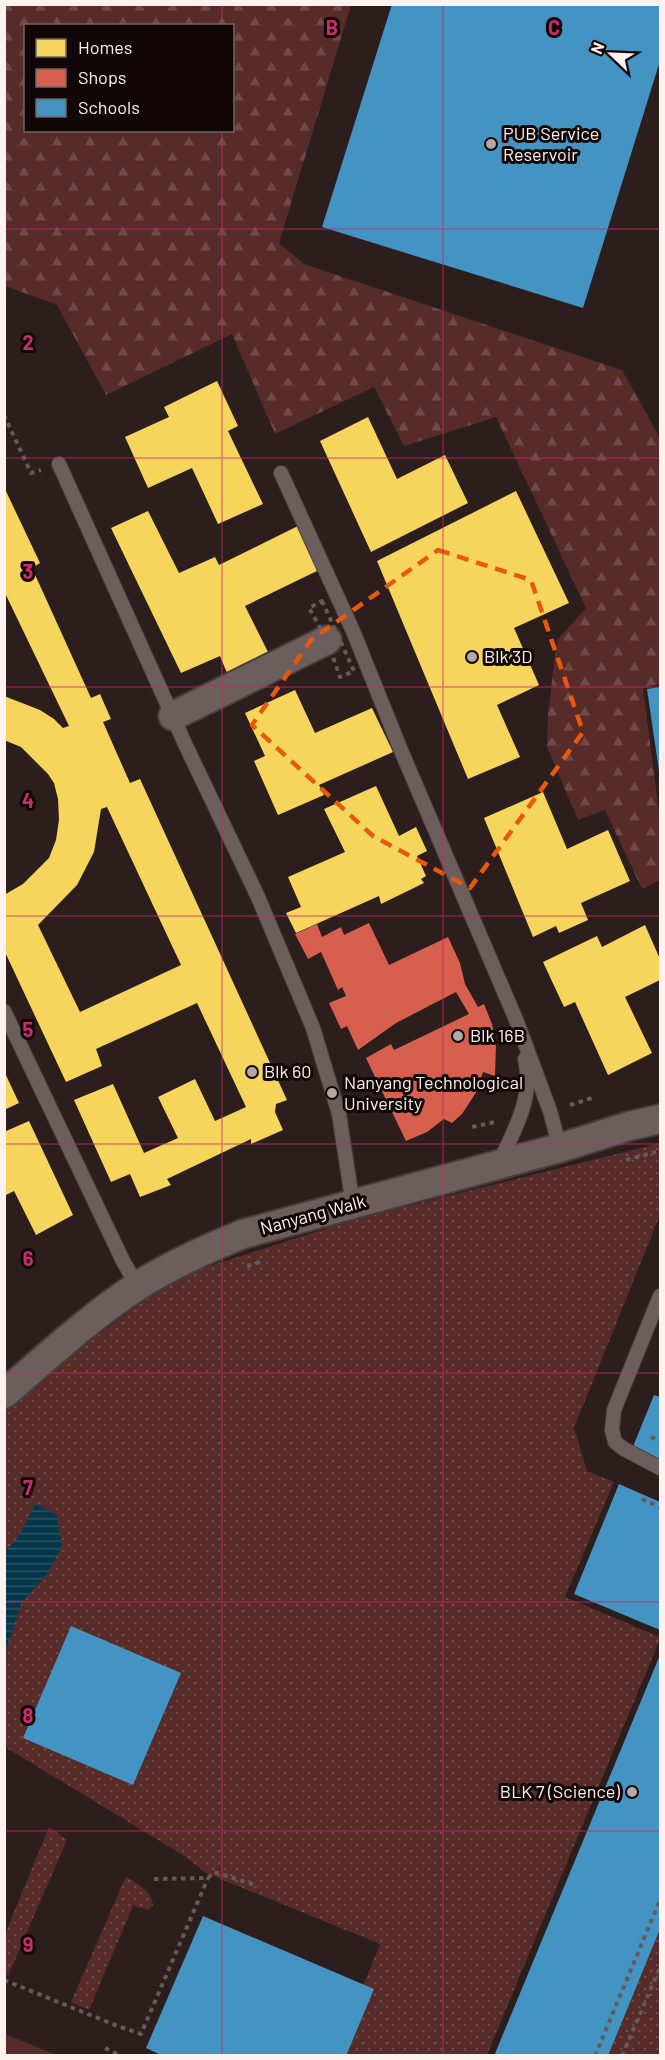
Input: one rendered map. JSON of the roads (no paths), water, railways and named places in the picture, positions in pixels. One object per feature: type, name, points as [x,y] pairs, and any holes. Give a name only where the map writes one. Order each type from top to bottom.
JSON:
[{"type":"street","points":[[173,716],[327,640]]},
{"type":"street","name":"Nanyang Walk","points":[[4,1394],[97,1316],[137,1287],[207,1248],[243,1234],[660,1119]]},
{"type":"lane","points":[[59,464],[258,897],[313,1028],[339,1114],[353,1205]]},
{"type":"lane","points":[[281,473],[353,631],[400,748],[517,1022],[550,1111],[560,1148]]},
{"type":"lane","points":[[4,1011],[137,1287]]},
{"type":"lane","points":[[498,1165],[527,1096],[528,1069],[517,1022]]},
{"type":"lane","points":[[660,1296],[614,1410],[612,1431],[615,1442],[624,1449],[660,1468]]},
{"type":"water","points":[[35,1503],[57,1515],[62,1546],[48,1573],[22,1602],[5,1652],[5,1551],[19,1535]]},
{"type":"place","name":"PUB Service Reservoir","points":[[491,144]]},
{"type":"place","name":"Blk 3D","points":[[472,657]]},
{"type":"place","name":"Blk 16B","points":[[458,1036]]},
{"type":"place","name":"Blk 60","points":[[252,1072]]},
{"type":"place","name":"Nanyang Technological University","points":[[332,1093]]},
{"type":"place","name":"BLK 7 (Science)","points":[[632,1792]]}]
